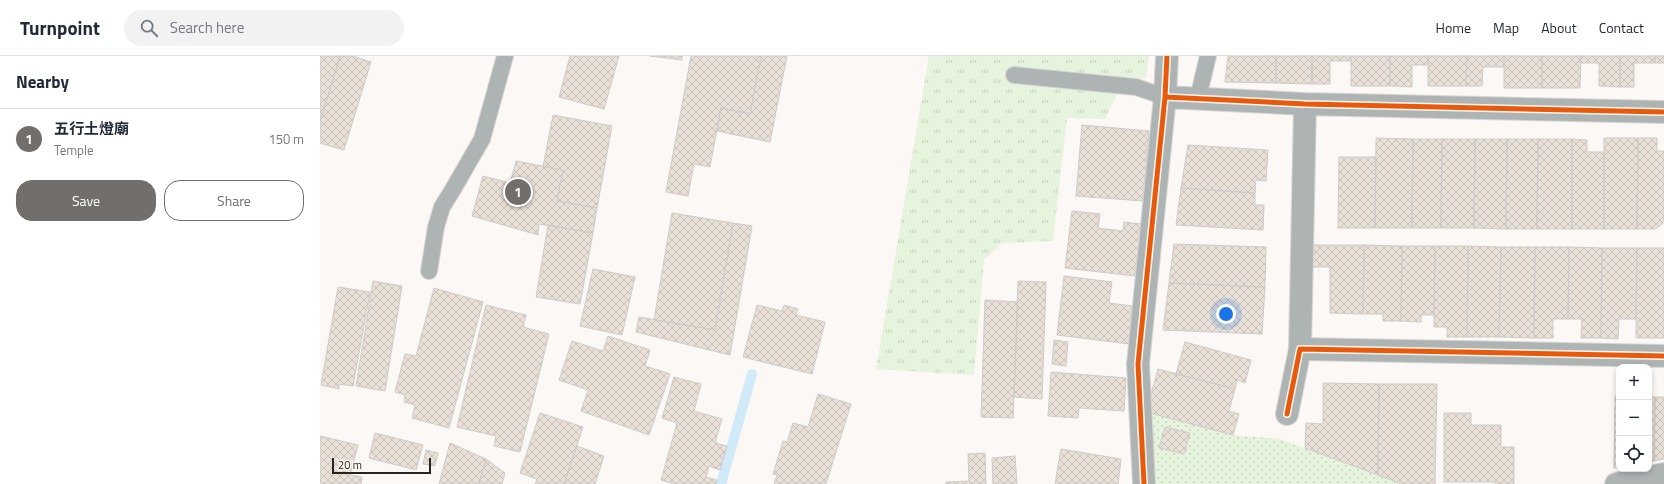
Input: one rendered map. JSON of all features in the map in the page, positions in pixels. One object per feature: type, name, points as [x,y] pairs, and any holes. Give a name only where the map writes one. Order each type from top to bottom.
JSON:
[{"type":"street","points":[[1144,484],[1138,364],[1165,97],[1167,56]]},
{"type":"street","points":[[1165,97],[1305,104],[1664,112]]},
{"type":"street","points":[[1287,414],[1300,349],[1305,104]]},
{"type":"street","points":[[1300,349],[1664,356]]},
{"type":"street","points":[[1616,484],[1664,474]]},
{"type":"lane","points":[[429,271],[436,226],[442,207],[482,139],[505,56]]},
{"type":"lane","points":[[1198,98],[1208,56]]},
{"type":"lane","points":[[1014,75],[1136,87],[1165,97]]},
{"type":"green space","points":[[929,56],[1149,56],[1146,78],[1125,77],[1105,119],[1067,118],[1053,241],[1002,243],[984,260],[974,375],[876,369]]},
{"type":"green space","points":[[1146,412],[1233,435],[1280,439],[1402,484],[1156,484]]},
{"type":"building","points":[[320,56],[340,56],[320,122]]},
{"type":"building","points":[[340,56],[353,56],[371,62],[344,150],[320,143],[320,122]]},
{"type":"building","points":[[570,56],[619,56],[604,109],[559,97]]},
{"type":"building","points":[[650,56],[682,56],[682,60]]},
{"type":"building","points":[[691,56],[761,56],[750,114],[721,108],[710,167],[694,164],[688,196],[666,192]]},
{"type":"building","points":[[761,56],[787,56],[770,142],[717,131],[721,108],[750,114]]},
{"type":"building","points":[[1228,56],[1276,56],[1276,83],[1225,82]]},
{"type":"building","points":[[1276,56],[1312,56],[1312,84],[1276,83]]},
{"type":"building","points":[[1312,56],[1351,56],[1351,61],[1330,61],[1330,84],[1312,84]]},
{"type":"building","points":[[1351,56],[1390,56],[1390,86],[1351,86]]},
{"type":"building","points":[[1390,56],[1428,56],[1428,65],[1412,65],[1412,87],[1390,86]]},
{"type":"building","points":[[1428,56],[1467,56],[1466,86],[1428,86]]},
{"type":"building","points":[[1467,56],[1504,56],[1504,67],[1483,67],[1482,86],[1466,86]]},
{"type":"building","points":[[1504,56],[1542,56],[1542,88],[1504,88]]},
{"type":"building","points":[[1542,56],[1581,56],[1580,88],[1542,88]]},
{"type":"building","points":[[1581,56],[1620,56],[1620,87],[1599,86],[1599,63],[1580,63]]},
{"type":"building","points":[[1620,56],[1655,56],[1655,63],[1634,63],[1634,87],[1620,87]]},
{"type":"building","points":[[1655,56],[1664,56],[1664,63],[1655,63]]},
{"type":"building","points":[[553,115],[612,126],[597,208],[557,201],[563,170],[543,167]]},
{"type":"building","points":[[1082,125],[1149,131],[1143,201],[1076,196]]},
{"type":"building","points":[[1376,138],[1413,139],[1412,228],[1375,228]]},
{"type":"building","points":[[1604,138],[1638,138],[1637,229],[1604,229]]},
{"type":"building","points":[[1638,138],[1657,138],[1657,151],[1664,151],[1664,222],[1656,229],[1637,229]]},
{"type":"building","points":[[1413,139],[1442,139],[1441,228],[1412,228]]},
{"type":"building","points":[[1442,139],[1475,139],[1474,228],[1441,228]]},
{"type":"building","points":[[1475,139],[1507,139],[1506,229],[1474,228]]},
{"type":"building","points":[[1507,139],[1538,139],[1537,229],[1506,229]]},
{"type":"building","points":[[1538,139],[1572,139],[1572,229],[1537,229]]},
{"type":"building","points":[[1572,139],[1587,140],[1587,152],[1604,152],[1604,229],[1572,229]]},
{"type":"building","points":[[1188,145],[1268,150],[1266,181],[1256,180],[1255,193],[1181,188]]},
{"type":"building","points":[[1339,157],[1376,157],[1375,228],[1338,228]]},
{"type":"building","points":[[516,161],[563,170],[557,201],[597,208],[593,233],[539,224],[538,235],[472,216],[483,176],[510,183]]},
{"type":"building","points":[[1181,188],[1255,193],[1255,205],[1264,205],[1263,230],[1176,225]]},
{"type":"building","points":[[1072,211],[1100,214],[1098,228],[1123,231],[1124,222],[1141,224],[1135,276],[1065,268]]},
{"type":"building","points":[[672,213],[733,223],[715,330],[654,320]]},
{"type":"building","points":[[733,223],[752,226],[730,355],[636,332],[639,317],[715,330]]},
{"type":"building","points":[[548,225],[593,233],[580,304],[536,297]]},
{"type":"building","points":[[1174,244],[1266,247],[1265,287],[1169,283]]},
{"type":"building","points":[[1314,245],[1364,245],[1363,314],[1330,313],[1330,267],[1313,267]]},
{"type":"building","points":[[1364,245],[1402,246],[1401,321],[1383,321],[1383,314],[1363,314]]},
{"type":"building","points":[[1402,246],[1435,246],[1434,315],[1421,315],[1421,322],[1401,321]]},
{"type":"building","points":[[1435,246],[1468,246],[1467,337],[1447,337],[1447,327],[1434,327]]},
{"type":"building","points":[[1468,246],[1501,247],[1499,337],[1467,337]]},
{"type":"building","points":[[1501,247],[1535,247],[1534,338],[1499,337]]},
{"type":"building","points":[[1535,247],[1569,247],[1568,319],[1553,319],[1553,338],[1534,338]]},
{"type":"building","points":[[1569,247],[1602,248],[1601,338],[1581,338],[1582,319],[1568,319]]},
{"type":"building","points":[[1602,248],[1637,248],[1636,319],[1619,319],[1618,339],[1601,338]]},
{"type":"building","points":[[1637,248],[1664,248],[1664,338],[1636,338]]},
{"type":"building","points":[[593,269],[635,277],[622,335],[580,326]]},
{"type":"building","points":[[1064,276],[1112,282],[1109,303],[1133,306],[1129,344],[1057,335]]},
{"type":"building","points":[[373,281],[402,286],[385,391],[356,386]]},
{"type":"building","points":[[1018,281],[1046,282],[1042,399],[1014,397]]},
{"type":"building","points":[[1169,283],[1265,287],[1262,334],[1163,330]]},
{"type":"building","points":[[338,287],[370,292],[353,386],[339,384],[339,389],[321,385]]},
{"type":"building","points":[[434,288],[483,302],[449,428],[412,418],[415,405],[404,402],[405,395],[395,392],[405,354],[416,356]]},
{"type":"building","points":[[985,300],[1018,302],[1013,418],[981,417]]},
{"type":"building","points":[[486,305],[526,315],[523,327],[549,334],[520,452],[494,446],[496,436],[457,427]]},
{"type":"building","points":[[757,305],[782,311],[784,305],[798,309],[796,315],[825,322],[812,374],[743,357]]},
{"type":"building","points":[[608,336],[650,350],[645,366],[670,374],[649,435],[581,411],[588,390],[559,380],[572,341],[603,351]]},
{"type":"building","points":[[1054,340],[1068,342],[1066,366],[1052,364]]},
{"type":"building","points":[[1185,342],[1251,360],[1245,383],[1237,380],[1235,389],[1176,374]]},
{"type":"building","points":[[1158,369],[1235,389],[1229,411],[1239,414],[1233,435],[1146,412]]},
{"type":"building","points":[[1051,372],[1126,378],[1124,411],[1079,408],[1078,418],[1048,416]]},
{"type":"building","points":[[674,377],[701,384],[694,411],[722,419],[715,443],[727,446],[720,470],[709,466],[706,477],[717,480],[716,484],[674,484],[661,480],[677,423],[662,418]]},
{"type":"building","points":[[1323,383],[1379,384],[1378,475],[1305,448],[1306,423],[1323,424]]},
{"type":"building","points":[[1379,384],[1437,384],[1435,484],[1402,484],[1378,475]]},
{"type":"building","points":[[818,394],[851,404],[826,484],[774,484],[777,475],[773,474],[783,441],[787,442],[793,423],[808,427]]},
{"type":"building","points":[[1615,396],[1616,396],[1616,468],[1614,468]]},
{"type":"building","points":[[1652,397],[1655,397],[1654,461],[1652,461]]},
{"type":"building","points":[[1655,397],[1664,397],[1664,459],[1654,461]]},
{"type":"building","points":[[540,413],[583,427],[564,484],[535,484],[537,479],[520,473]]},
{"type":"building","points":[[1444,413],[1471,413],[1471,425],[1501,425],[1501,447],[1514,447],[1514,484],[1495,484],[1495,482],[1444,482]]},
{"type":"building","points":[[1165,427],[1190,433],[1184,454],[1159,448]]},
{"type":"building","points":[[375,433],[423,445],[416,470],[369,458]]},
{"type":"building","points":[[320,436],[358,445],[350,475],[362,477],[361,484],[320,484]]},
{"type":"building","points":[[450,443],[486,459],[479,484],[439,484]]},
{"type":"building","points":[[577,446],[604,456],[595,484],[564,484]]},
{"type":"building","points":[[1061,449],[1121,459],[1118,484],[1055,484]]},
{"type":"building","points":[[426,450],[438,453],[435,466],[423,464]]},
{"type":"building","points":[[985,453],[986,484],[946,484],[946,482],[969,481],[968,454]]},
{"type":"building","points":[[1015,456],[1017,484],[993,484],[992,458]]},
{"type":"building","points":[[486,459],[505,473],[502,484],[479,484]]},
{"type":"waterway","points":[[721,484],[752,374]]},
{"type":"cycle path","points":[[1144,484],[1138,364],[1165,97],[1167,56]]},
{"type":"cycle path","points":[[1165,97],[1305,104],[1664,112]]},
{"type":"cycle path","points":[[1287,414],[1300,349],[1664,356]]},
{"type":"place","name":"五行土燈廟","points":[[518,192]]}]
